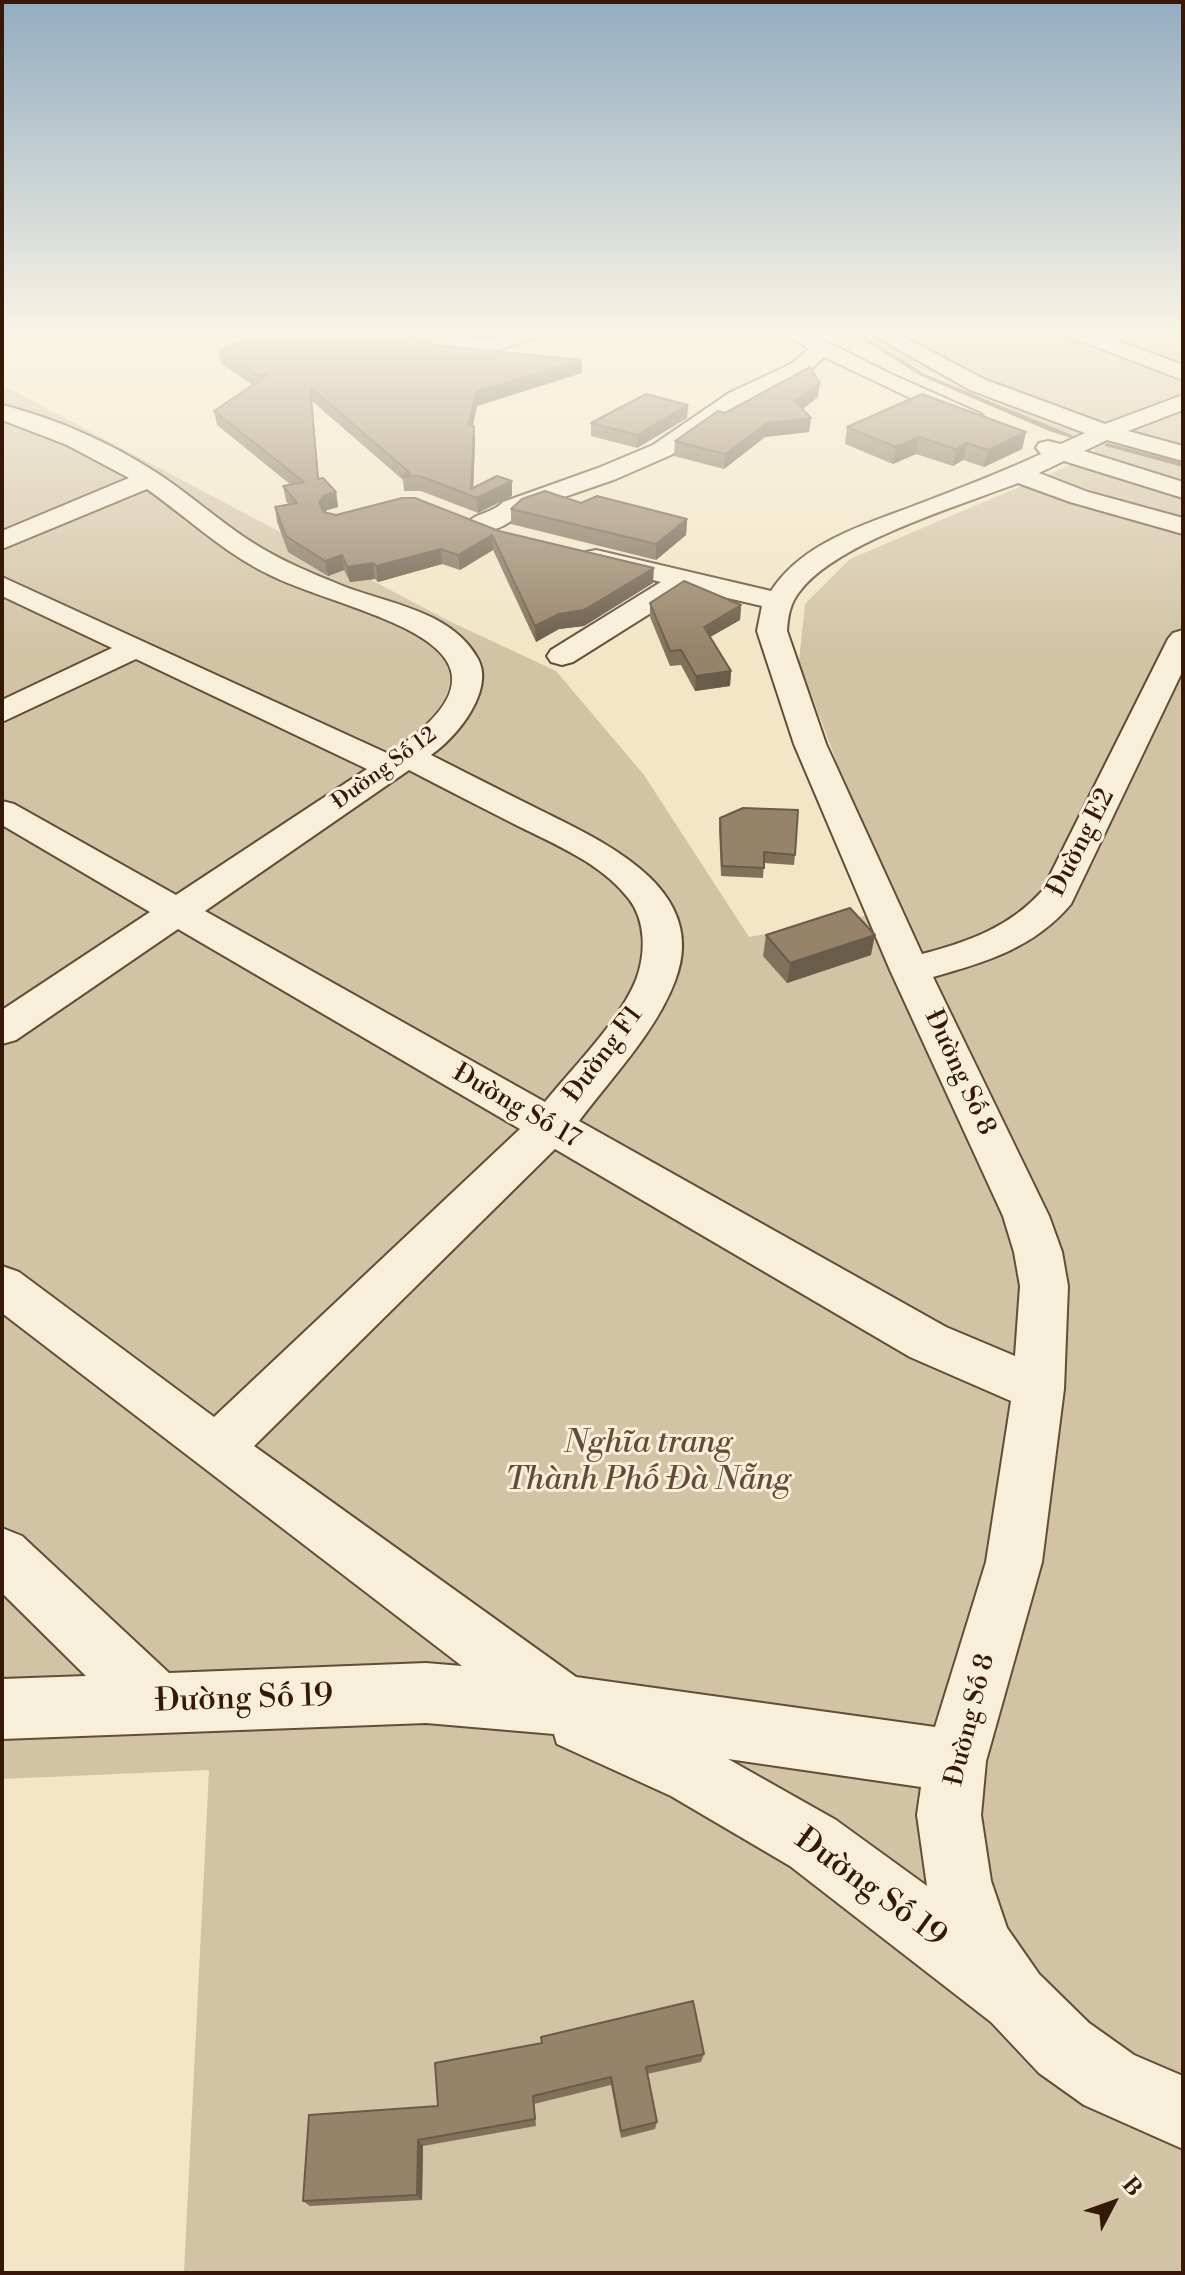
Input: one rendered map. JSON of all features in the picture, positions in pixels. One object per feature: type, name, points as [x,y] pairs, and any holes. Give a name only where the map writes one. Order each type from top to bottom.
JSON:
[{"type":"street","name":"Đường Số 12","points":[[2,1030],[430,741],[459,703],[466,681],[465,662],[451,644],[429,628],[268,564],[148,479],[69,438]]},
{"type":"street","points":[[477,526],[507,513],[512,507],[665,449],[680,438]]},
{"type":"street","points":[[568,551],[776,601],[824,555],[848,541],[1036,456],[1087,438]]},
{"type":"street","points":[[1127,438],[1183,454]]},
{"type":"street","points":[[1036,456],[1183,490]]},
{"type":"street","points":[[1036,456],[1079,497],[1183,526]]},
{"type":"street","points":[[2,541],[148,479]]},
{"type":"street","points":[[450,513],[509,537]]},
{"type":"street","points":[[562,656],[685,579]]},
{"type":"street","name":"Đường F1","points":[[2,585],[134,649],[400,762],[589,848],[631,879],[647,896],[660,924],[663,950],[656,979],[640,1011],[550,1127],[216,1449]]},
{"type":"street","name":"Đường Số 8","points":[[776,601],[772,631],[810,744],[910,970],[1026,1216],[1038,1252],[1044,1286],[1038,1389],[1014,1562],[955,1761],[949,1815],[958,1881],[980,1947],[1015,1998]]},
{"type":"street","name":"Đường E2","points":[[910,970],[995,945],[1023,931],[1045,914],[1058,896],[1183,639]]},
{"type":"street","points":[[2,712],[134,649]]},
{"type":"street","name":"Đường Số 17","points":[[2,811],[928,1342],[1038,1389]]},
{"type":"street","points":[[2,1286],[550,1704]]},
{"type":"street","points":[[2,1555],[157,1703]]},
{"type":"street","name":"Đường Số 19","points":[[2,1709],[426,1693],[550,1704],[955,1761]]},
{"type":"street","name":"Đường Số 19","points":[[550,1704],[693,1774],[813,1843],[1015,1998],[1064,2048],[1109,2080],[1183,2113]]},
{"type":"green space","name":"Nghĩa trang Thành Phố Đà Nẵng","points":[[2,438],[103,438],[447,620],[556,671],[644,775],[749,937],[892,911],[799,661],[805,604],[850,559],[1096,454],[1092,446],[1075,438],[1183,438],[1183,2273],[184,2273],[209,1770],[2,1779]]},
{"type":"building","points":[[248,438],[314,438],[318,479],[323,478],[336,492],[325,495],[319,502],[323,512],[336,515],[402,498],[415,498],[499,531],[654,568],[584,610],[559,614],[535,626],[492,535],[458,555],[441,549],[376,566],[373,563],[347,567],[342,555],[325,561],[286,536],[275,507],[297,503],[283,486],[304,482]]},
{"type":"building","points":[[369,438],[473,438],[471,489],[497,476],[512,481],[477,498],[420,476],[403,476],[410,473]]},
{"type":"building","points":[[679,438],[746,438],[725,454],[675,441]]},
{"type":"building","points":[[874,438],[916,438],[896,447]]},
{"type":"building","points":[[923,438],[1013,438],[988,450],[967,443],[956,449]]},
{"type":"building","points":[[545,491],[581,503],[597,496],[687,519],[656,544],[511,509],[522,499]]},
{"type":"building","points":[[684,581],[741,605],[704,627],[731,671],[696,676],[681,650],[670,651],[650,603]]},
{"type":"building","points":[[743,808],[798,810],[795,855],[764,852],[764,868],[722,866],[720,818]]},
{"type":"building","points":[[850,908],[875,935],[790,963],[766,935]]},
{"type":"building","points":[[693,2001],[704,2054],[646,2067],[657,2122],[621,2131],[611,2077],[533,2096],[535,2119],[418,2140],[417,2195],[303,2201],[309,2115],[438,2106],[435,2063],[542,2043],[541,2037]]},
{"type":"waterway","points":[[1107,445],[1183,465]]}]
